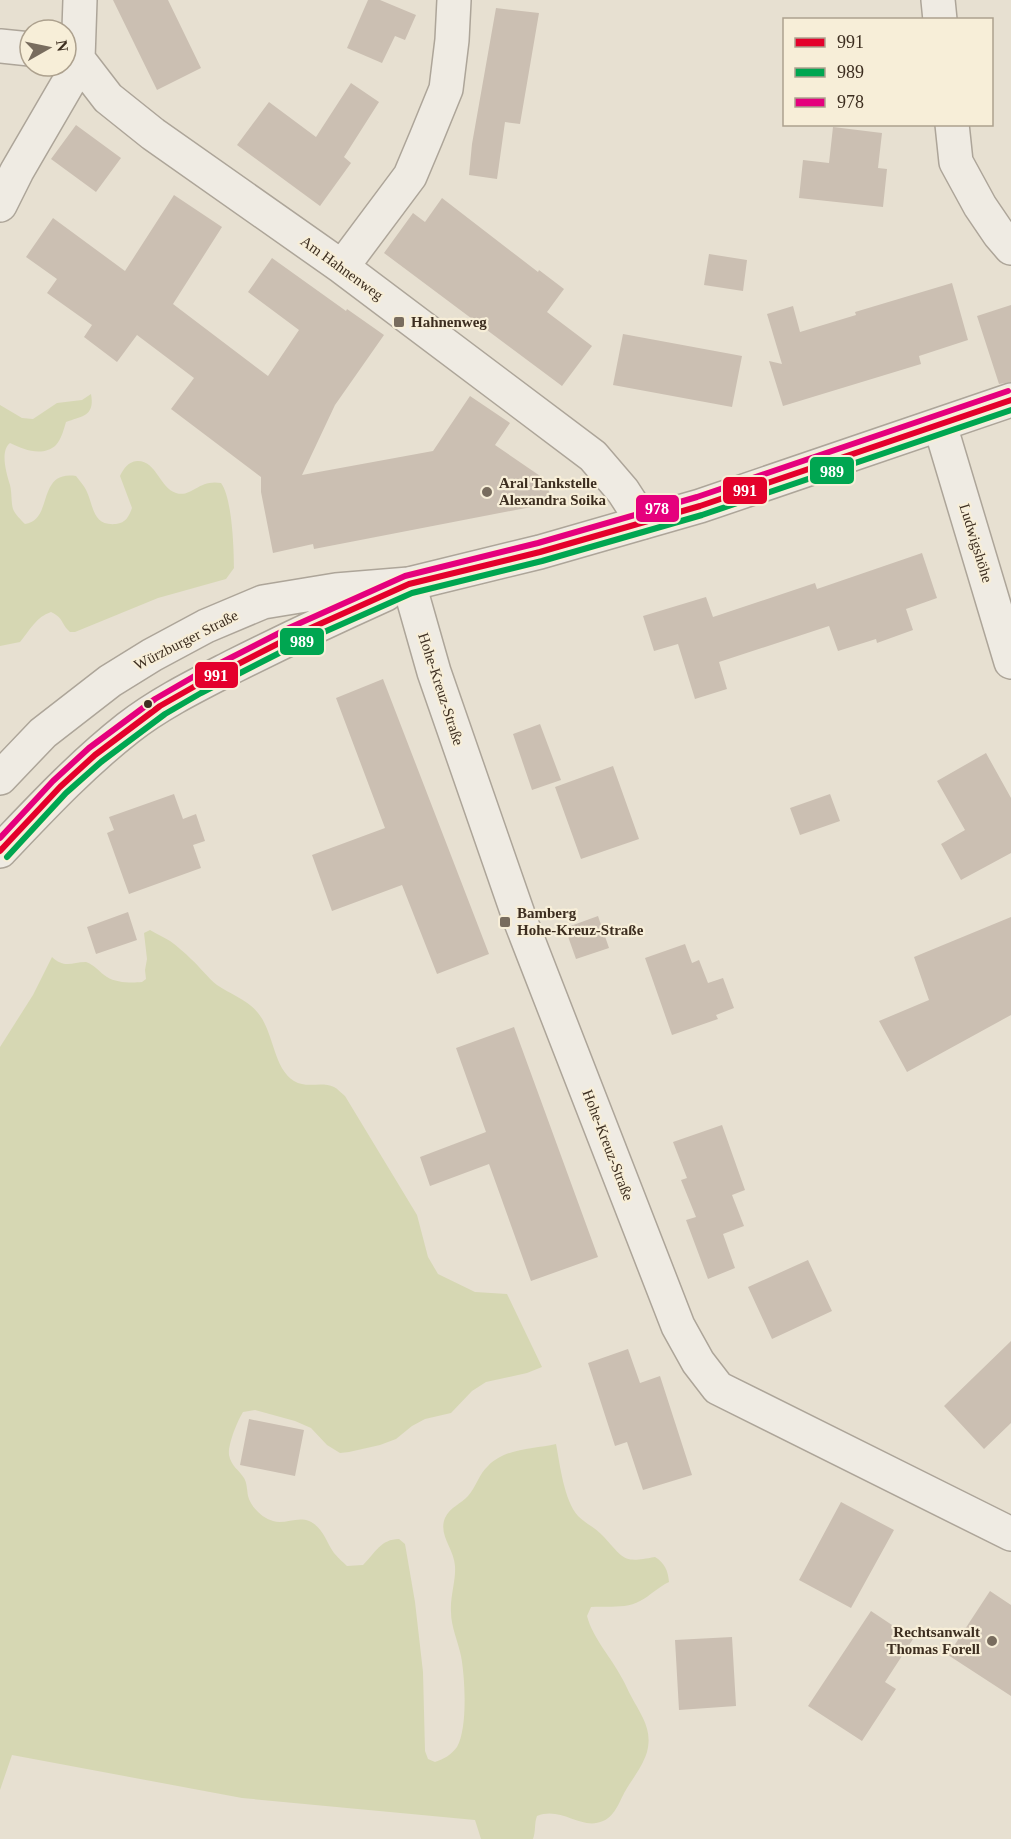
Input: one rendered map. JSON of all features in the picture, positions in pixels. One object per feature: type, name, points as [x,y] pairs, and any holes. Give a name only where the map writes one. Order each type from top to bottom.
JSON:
[{"type":"street","points":[[77,18],[80,0]]},
{"type":"street","points":[[342,267],[410,176],[426,138],[446,89],[454,0]]},
{"type":"street","points":[[938,0],[940,18]]},
{"type":"street","points":[[0,46],[18,48]]},
{"type":"street","name":"Am Hahnenweg","points":[[78,62],[108,98],[153,134],[342,267],[593,456],[623,491],[644,522]]},
{"type":"street","points":[[0,205],[71,78]]},
{"type":"street","points":[[952,126],[956,162],[980,206],[1011,248]]},
{"type":"street","name":"Würzburger Straße","points":[[0,778],[43,733],[110,681],[206,626],[263,602],[336,590],[409,584],[540,552],[700,506],[1011,400]]},
{"type":"street","name":"Ludwigshöhe","points":[[940,425],[1011,662]]},
{"type":"street","name":"Würzburger Straße","points":[[0,851],[60,787],[94,755],[160,706],[293,636],[409,584]]},
{"type":"street","name":"Hohe-Kreuz-Straße","points":[[409,584],[434,672],[519,917],[678,1326],[698,1362],[718,1388],[1011,1534]]},
{"type":"green space","points":[[91,394],[92,401],[89,411],[66,422],[59,440],[51,449],[33,451],[10,443],[7,447],[5,451],[6,468],[13,509],[18,517],[25,524],[34,521],[40,514],[55,480],[64,476],[76,476],[86,490],[99,519],[108,524],[125,521],[132,508],[120,476],[129,464],[137,461],[143,462],[149,465],[166,486],[176,493],[187,493],[213,482],[221,483],[230,511],[234,568],[226,579],[158,598],[75,632],[70,632],[51,612],[37,621],[20,642],[0,646],[0,405],[22,418],[33,419],[57,403],[82,400]]},
{"type":"green space","points":[[150,930],[178,947],[217,985],[254,1008],[263,1021],[282,1068],[294,1081],[309,1085],[329,1085],[345,1096],[417,1215],[428,1257],[438,1274],[475,1292],[507,1294],[542,1367],[527,1373],[486,1382],[472,1391],[451,1413],[425,1419],[396,1439],[349,1452],[340,1453],[327,1445],[311,1428],[295,1421],[255,1410],[243,1412],[231,1439],[229,1455],[233,1465],[245,1480],[252,1504],[269,1520],[282,1522],[300,1519],[314,1524],[334,1553],[347,1566],[363,1565],[387,1541],[399,1539],[405,1544],[415,1602],[423,1672],[425,1751],[428,1759],[435,1762],[447,1756],[457,1747],[463,1728],[464,1715],[460,1650],[451,1618],[455,1566],[443,1530],[445,1518],[468,1496],[485,1469],[495,1460],[511,1452],[556,1444],[566,1492],[578,1516],[601,1534],[625,1558],[636,1560],[655,1557],[668,1574],[669,1582],[644,1599],[622,1606],[591,1607],[587,1616],[594,1633],[619,1672],[642,1716],[648,1736],[647,1752],[641,1766],[607,1819],[587,1823],[555,1814],[546,1814],[537,1816],[533,1839],[481,1839],[475,1820],[242,1798],[12,1755],[0,1790],[0,1047],[33,995],[52,957],[65,964],[86,962],[115,980],[142,982],[146,979],[147,959],[144,933]]},
{"type":"building","points":[[113,0],[168,0],[201,68],[157,90]]},
{"type":"building","points":[[368,0],[380,0],[416,15],[405,40],[395,36],[382,63],[347,48]]},
{"type":"building","points":[[496,8],[539,13],[520,124],[505,122],[497,179],[469,175],[472,144]]},
{"type":"building","points":[[351,83],[379,102],[344,157],[351,163],[320,206],[237,145],[269,102],[316,137]]},
{"type":"building","points":[[76,125],[121,158],[96,192],[51,159]]},
{"type":"building","points":[[833,127],[882,133],[878,168],[887,169],[883,207],[799,198],[803,160],[829,163]]},
{"type":"building","points":[[174,195],[222,227],[173,304],[268,376],[299,330],[248,292],[272,258],[384,335],[335,405],[302,475],[433,451],[470,396],[510,423],[495,445],[546,480],[552,503],[314,549],[313,544],[273,553],[261,492],[261,477],[171,409],[194,378],[137,335],[117,362],[84,337],[92,325],[47,293],[57,279],[26,257],[53,218],[125,271]]},
{"type":"building","points":[[442,198],[538,272],[539,270],[564,289],[547,312],[592,346],[562,386],[384,253],[413,213],[425,222]]},
{"type":"building","points":[[709,254],[747,260],[743,291],[704,285]]},
{"type":"building","points":[[952,283],[968,340],[919,356],[921,364],[783,406],[769,361],[782,364],[767,314],[793,306],[800,332],[856,315],[855,312]]},
{"type":"building","points":[[1011,305],[1011,382],[999,384],[977,316]]},
{"type":"building","points":[[623,334],[742,356],[732,407],[613,385]]},
{"type":"building","points":[[922,553],[937,598],[906,609],[913,630],[877,643],[876,639],[838,651],[829,626],[719,662],[727,689],[695,699],[678,644],[654,651],[643,616],[706,597],[713,617],[815,583],[817,589]]},
{"type":"building","points":[[383,679],[489,954],[437,974],[402,885],[332,911],[312,855],[385,828],[336,698]]},
{"type":"building","points":[[540,724],[561,780],[532,790],[513,734]]},
{"type":"building","points":[[986,753],[1011,798],[1011,853],[961,880],[941,844],[965,830],[937,781]]},
{"type":"building","points":[[613,766],[639,839],[581,859],[555,787]]},
{"type":"building","points":[[174,794],[183,819],[196,814],[205,841],[193,845],[201,868],[129,894],[107,833],[114,830],[109,817]]},
{"type":"building","points":[[830,794],[840,821],[800,835],[790,808]]},
{"type":"building","points":[[128,912],[137,940],[96,954],[87,927]]},
{"type":"building","points":[[598,916],[609,948],[576,959],[565,928]]},
{"type":"building","points":[[1011,917],[1011,1015],[907,1072],[879,1021],[929,1000],[914,957]]},
{"type":"building","points":[[685,944],[692,963],[699,960],[708,983],[723,978],[734,1008],[716,1015],[718,1019],[672,1035],[645,958]]},
{"type":"building","points":[[514,1027],[598,1257],[531,1281],[489,1164],[430,1186],[420,1157],[486,1132],[456,1048]]},
{"type":"building","points":[[722,1125],[745,1190],[732,1195],[744,1226],[723,1234],[735,1268],[708,1279],[686,1220],[696,1217],[681,1180],[687,1178],[673,1142]]},
{"type":"building","points":[[808,1260],[832,1311],[772,1339],[748,1287]]},
{"type":"building","points":[[1011,1341],[1011,1423],[984,1449],[944,1406]]},
{"type":"building","points":[[628,1349],[640,1383],[660,1376],[692,1475],[643,1490],[627,1442],[615,1446],[588,1363]]},
{"type":"building","points":[[249,1419],[304,1430],[295,1476],[240,1465]]},
{"type":"building","points":[[841,1502],[894,1530],[851,1608],[799,1580]]},
{"type":"building","points":[[990,1591],[1011,1605],[1011,1696],[948,1655]]},
{"type":"building","points":[[871,1611],[913,1639],[885,1682],[896,1689],[862,1741],[808,1706]]},
{"type":"building","points":[[732,1637],[736,1706],[679,1710],[675,1640]]},
{"type":"transit line","name":"978","points":[[0,838],[53,781],[89,748],[155,699],[289,628],[405,576],[538,543],[697,497],[1008,391]]},
{"type":"transit line","name":"991","points":[[0,851],[60,787],[95,755],[160,706],[293,636],[409,584],[540,552],[700,506],[1011,400]]},
{"type":"transit line","name":"989","points":[[7,857],[66,793],[101,762],[165,714],[297,644],[412,593],[542,561],[702,515],[1011,410]]},
{"type":"place","name":"Hahnenweg","points":[[399,322]]},
{"type":"place","name":"Aral Tankstelle Alexandra Soika","points":[[487,492]]},
{"type":"place","name":"Bamberg Hohe-Kreuz-Straße","points":[[505,922]]},
{"type":"place","name":"Rechtsanwalt Thomas Forell","points":[[992,1641]]}]
